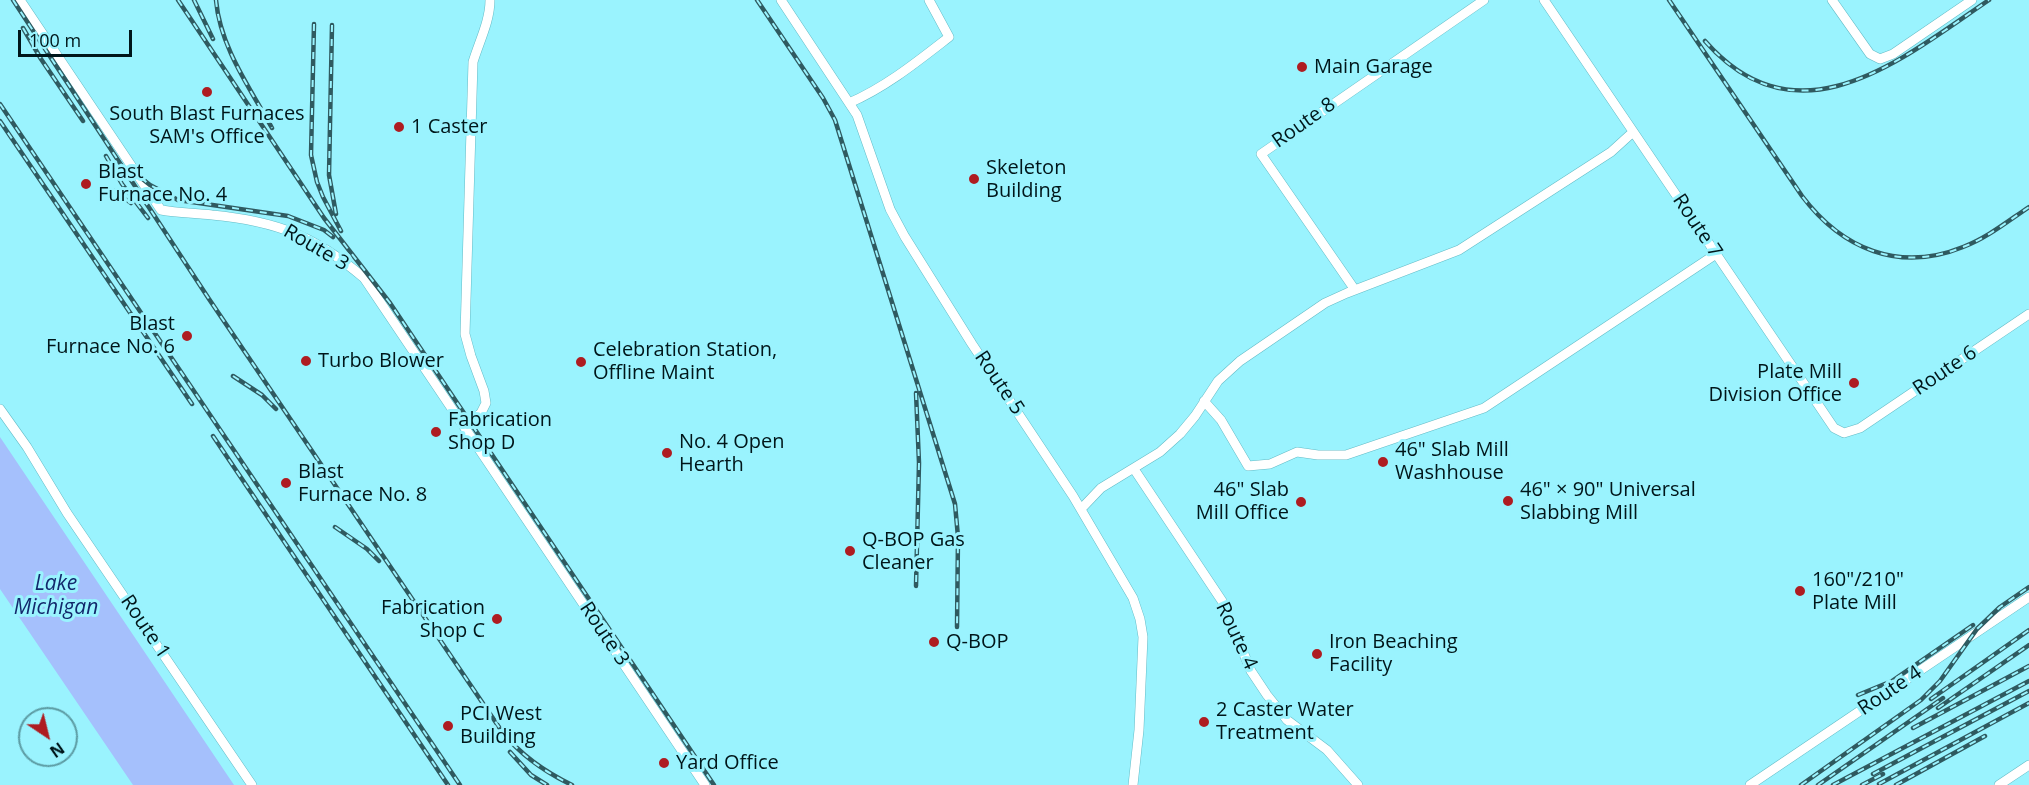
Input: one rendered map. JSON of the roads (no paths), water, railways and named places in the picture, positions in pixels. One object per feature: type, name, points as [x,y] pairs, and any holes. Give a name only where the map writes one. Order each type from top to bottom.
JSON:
[{"type":"street","name":"Route 3","points":[[20,0],[161,210],[272,224],[297,233],[343,260],[364,278],[705,785]]},
{"type":"street","points":[[464,426],[481,413],[486,403],[465,334],[473,62],[478,42],[487,23],[490,0]]},
{"type":"street","name":"Route 5","points":[[781,0],[856,115],[890,208],[906,237],[972,344],[1081,509],[1132,598],[1140,619],[1143,638],[1139,730],[1132,785]]},
{"type":"street","points":[[849,103],[898,74],[949,37],[929,0]]},
{"type":"street","name":"Route 8","points":[[1355,290],[1261,154],[1484,0]]},
{"type":"street","name":"Route 7","points":[[1544,0],[1834,428],[1844,433],[1860,428]]},
{"type":"street","points":[[1832,0],[1870,54],[1880,59],[1888,57],[1972,0]]},
{"type":"street","points":[[1081,509],[1101,488],[1160,452],[1180,434],[1195,417],[1218,381],[1240,361],[1325,303],[1459,250],[1611,152],[1633,132]]},
{"type":"street","points":[[1204,401],[1221,420],[1248,466],[1270,464],[1296,452],[1346,455],[1484,408],[1716,254]]},
{"type":"street","name":"Route 6","points":[[1860,428],[2029,314]]},
{"type":"street","name":"Route 1","points":[[0,409],[27,447],[67,513],[252,785]]},
{"type":"street","name":"Route 4","points":[[1134,469],[1222,601],[1251,671],[1267,695],[1287,720],[1327,750],[1358,785]]},
{"type":"street","name":"Route 4","points":[[1750,785],[2029,597]]},
{"type":"street","points":[[2000,785],[2029,765]]},
{"type":"water","name":"Lake Michigan","points":[[0,437],[234,785],[133,785],[0,589]]},
{"type":"railway","points":[[13,0],[209,299],[503,733],[534,763],[572,785]]},
{"type":"railway","points":[[178,0],[324,218],[390,303],[714,785]]},
{"type":"railway","points":[[194,0],[213,39]]},
{"type":"railway","points":[[216,0],[223,34],[230,51],[272,128]]},
{"type":"railway","points":[[757,0],[823,98],[835,120],[955,504],[958,537],[957,627]]},
{"type":"railway","points":[[1669,0],[1802,196],[1835,230],[1854,242],[1873,251],[1894,256],[1916,257],[1939,254],[1980,239],[2029,207]]},
{"type":"railway","points":[[1705,41],[1740,72],[1776,88],[1813,90],[1849,82],[1885,67],[1921,46],[1989,0]]},
{"type":"railway","points":[[314,24],[311,155],[317,182],[341,231]]},
{"type":"railway","points":[[332,25],[329,175],[336,214]]},
{"type":"railway","points":[[23,28],[83,121]]},
{"type":"railway","points":[[0,104],[460,785]]},
{"type":"railway","points":[[0,121],[192,404]]},
{"type":"railway","points":[[106,156],[122,184],[148,218]]},
{"type":"railway","points":[[130,169],[150,185],[178,200],[288,216],[324,230],[333,237]]},
{"type":"railway","points":[[114,191],[131,203]]},
{"type":"railway","points":[[233,376],[262,395],[276,409]]},
{"type":"railway","points":[[916,393],[919,463],[916,586]]},
{"type":"railway","points":[[213,436],[448,785]]},
{"type":"railway","points":[[335,527],[367,549],[379,561]]},
{"type":"railway","points":[[1801,785],[1921,700],[1940,681],[1977,629],[2000,607],[2029,587]]},
{"type":"railway","points":[[1858,695],[1892,681],[1973,625]]},
{"type":"railway","points":[[1931,699],[2029,630]]},
{"type":"railway","points":[[1938,708],[2029,645]]},
{"type":"railway","points":[[1913,728],[2029,666]]},
{"type":"railway","points":[[1833,785],[2029,681]]},
{"type":"railway","points":[[1873,774],[2029,691]]},
{"type":"railway","points":[[1818,785],[1943,698]]},
{"type":"railway","points":[[1879,784],[2029,703]]},
{"type":"railway","points":[[1896,785],[1985,736]]},
{"type":"railway","points":[[510,752],[531,775],[547,785]]},
{"type":"railway","points":[[1862,785],[1883,774]]},
{"type":"place","name":"Main Garage","points":[[1302,67]]},
{"type":"place","name":"South Blast Furnaces SAM's Office","points":[[207,92]]},
{"type":"place","name":"1 Caster","points":[[399,127]]},
{"type":"place","name":"Skeleton Building","points":[[974,179]]},
{"type":"place","name":"Blast Furnace No. 4","points":[[86,184]]},
{"type":"place","name":"Blast Furnace No. 6","points":[[187,336]]},
{"type":"place","name":"Turbo Blower","points":[[306,361]]},
{"type":"place","name":"Celebration Station, Offline Maint","points":[[581,362]]},
{"type":"place","name":"Plate Mill Division Office","points":[[1854,383]]},
{"type":"place","name":"Fabrication Shop D","points":[[436,432]]},
{"type":"place","name":"No. 4 Open Hearth","points":[[667,453]]},
{"type":"place","name":"46\" Slab Mill Washhouse","points":[[1383,462]]},
{"type":"place","name":"Blast Furnace No. 8","points":[[286,483]]},
{"type":"place","name":"46\" × 90\" Universal Slabbing Mill","points":[[1508,501]]},
{"type":"place","name":"46\" Slab Mill Office","points":[[1301,502]]},
{"type":"place","name":"Q-BOP Gas Cleaner","points":[[850,551]]},
{"type":"place","name":"160\"/210\" Plate Mill","points":[[1800,591]]},
{"type":"place","name":"Fabrication Shop C","points":[[497,619]]},
{"type":"place","name":"Q-BOP","points":[[934,642]]},
{"type":"place","name":"Iron Beaching Facility","points":[[1317,654]]},
{"type":"place","name":"2 Caster Water Treatment","points":[[1204,722]]},
{"type":"place","name":"PCI West Building","points":[[448,726]]},
{"type":"place","name":"Yard Office","points":[[664,763]]}]
